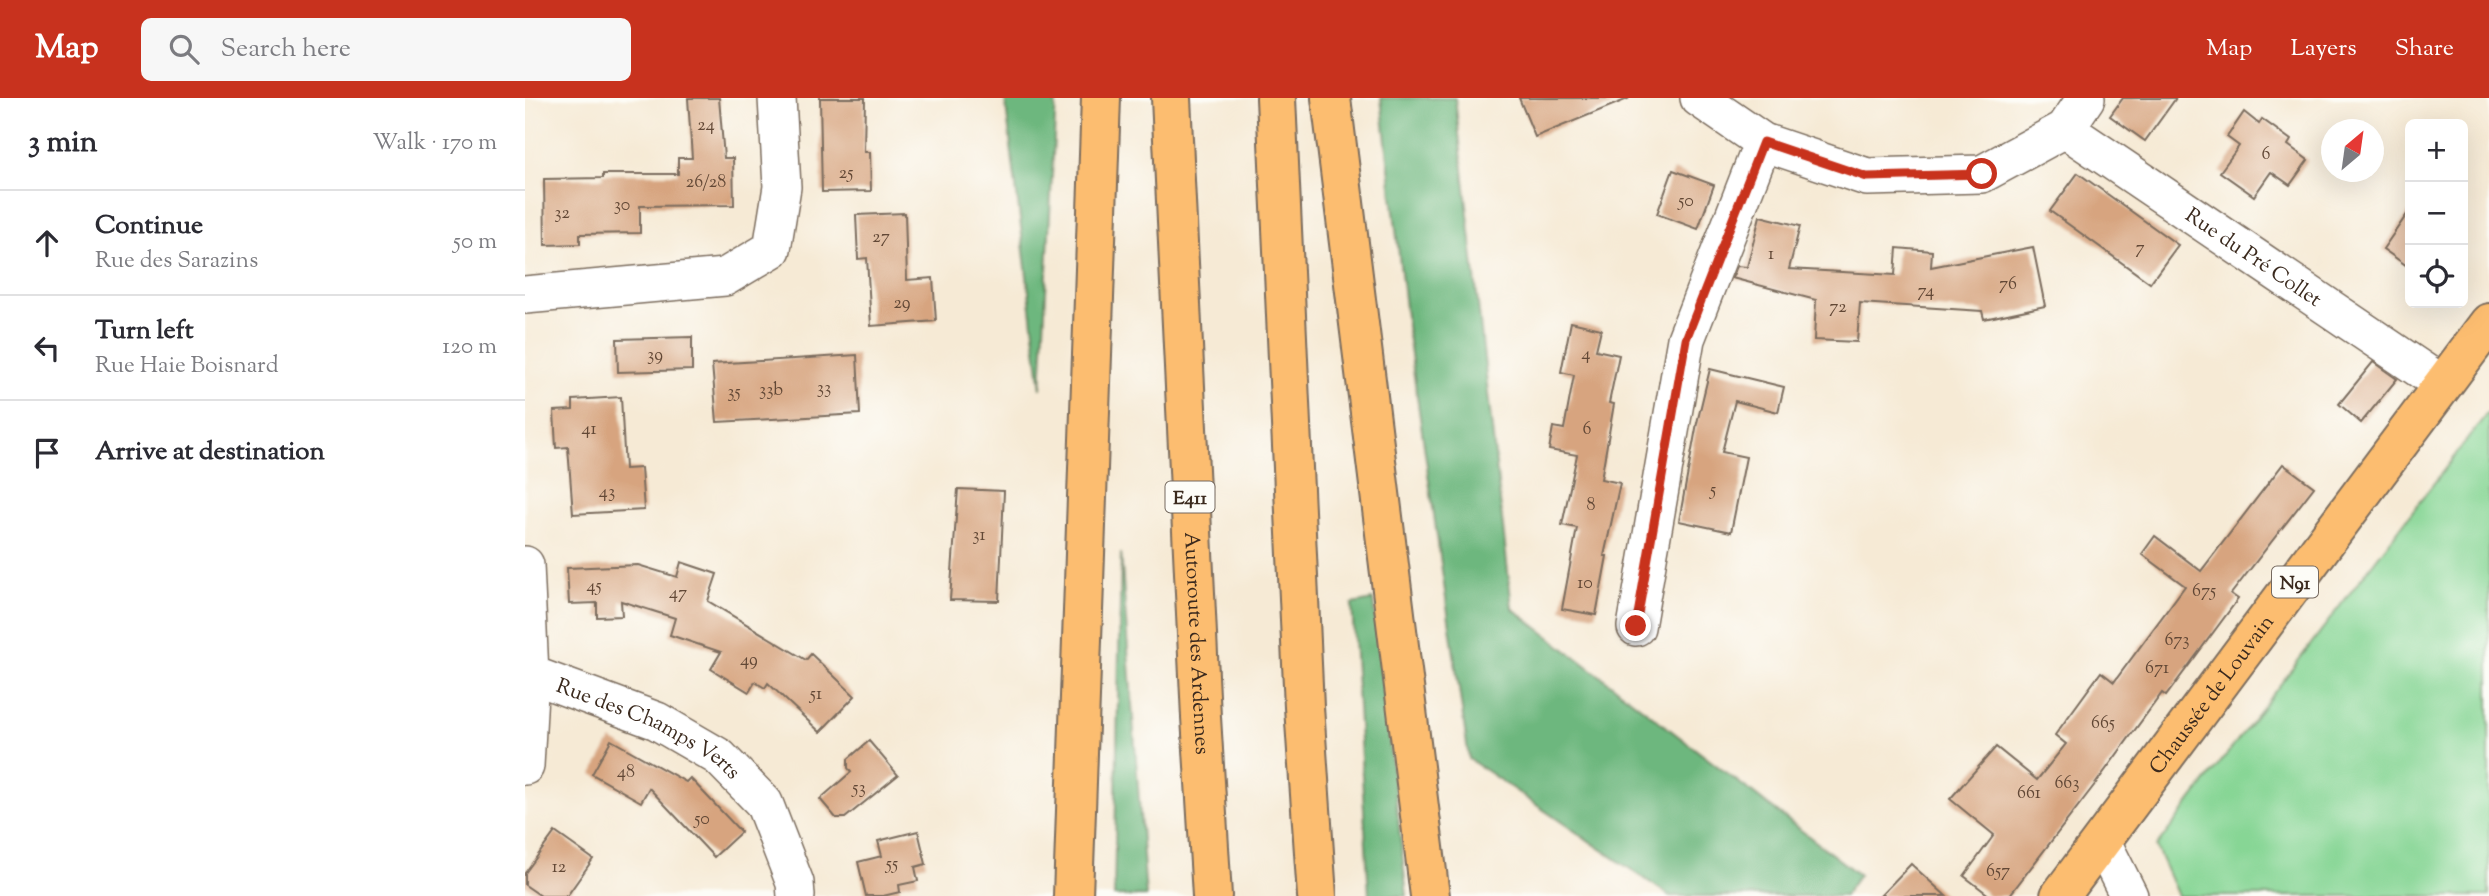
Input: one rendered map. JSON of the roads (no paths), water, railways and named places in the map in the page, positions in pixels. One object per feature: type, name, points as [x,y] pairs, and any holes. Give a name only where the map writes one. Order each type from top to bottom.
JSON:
[{"type":"main road","points":[[1073,896],[1101,98]]},
{"type":"main road","name":"Autoroute des Ardennes","points":[[1171,98],[1212,896]]},
{"type":"main road","points":[[1276,98],[1304,707],[1317,896]]},
{"type":"main road","points":[[1331,98],[1430,896]]},
{"type":"main road","name":"Chaussée de Louvain","points":[[2060,896],[2489,323]]},
{"type":"street","points":[[525,295],[725,277],[772,249],[782,187],[777,98]]},
{"type":"street","points":[[1699,98],[1763,142],[1867,177],[1982,174],[2065,129],[2086,98]]},
{"type":"street","name":"Rue du Pré Collet","points":[[2065,129],[2442,384]]},
{"type":"street","points":[[1636,626],[1686,339],[1763,142]]},
{"type":"street","name":"Rue des Champs Verts","points":[[525,565],[530,674],[657,720],[719,757],[764,803],[795,883],[796,896]]},
{"type":"street","points":[[525,766],[530,674]]},
{"type":"street","points":[[2102,842],[2129,896]]}]
